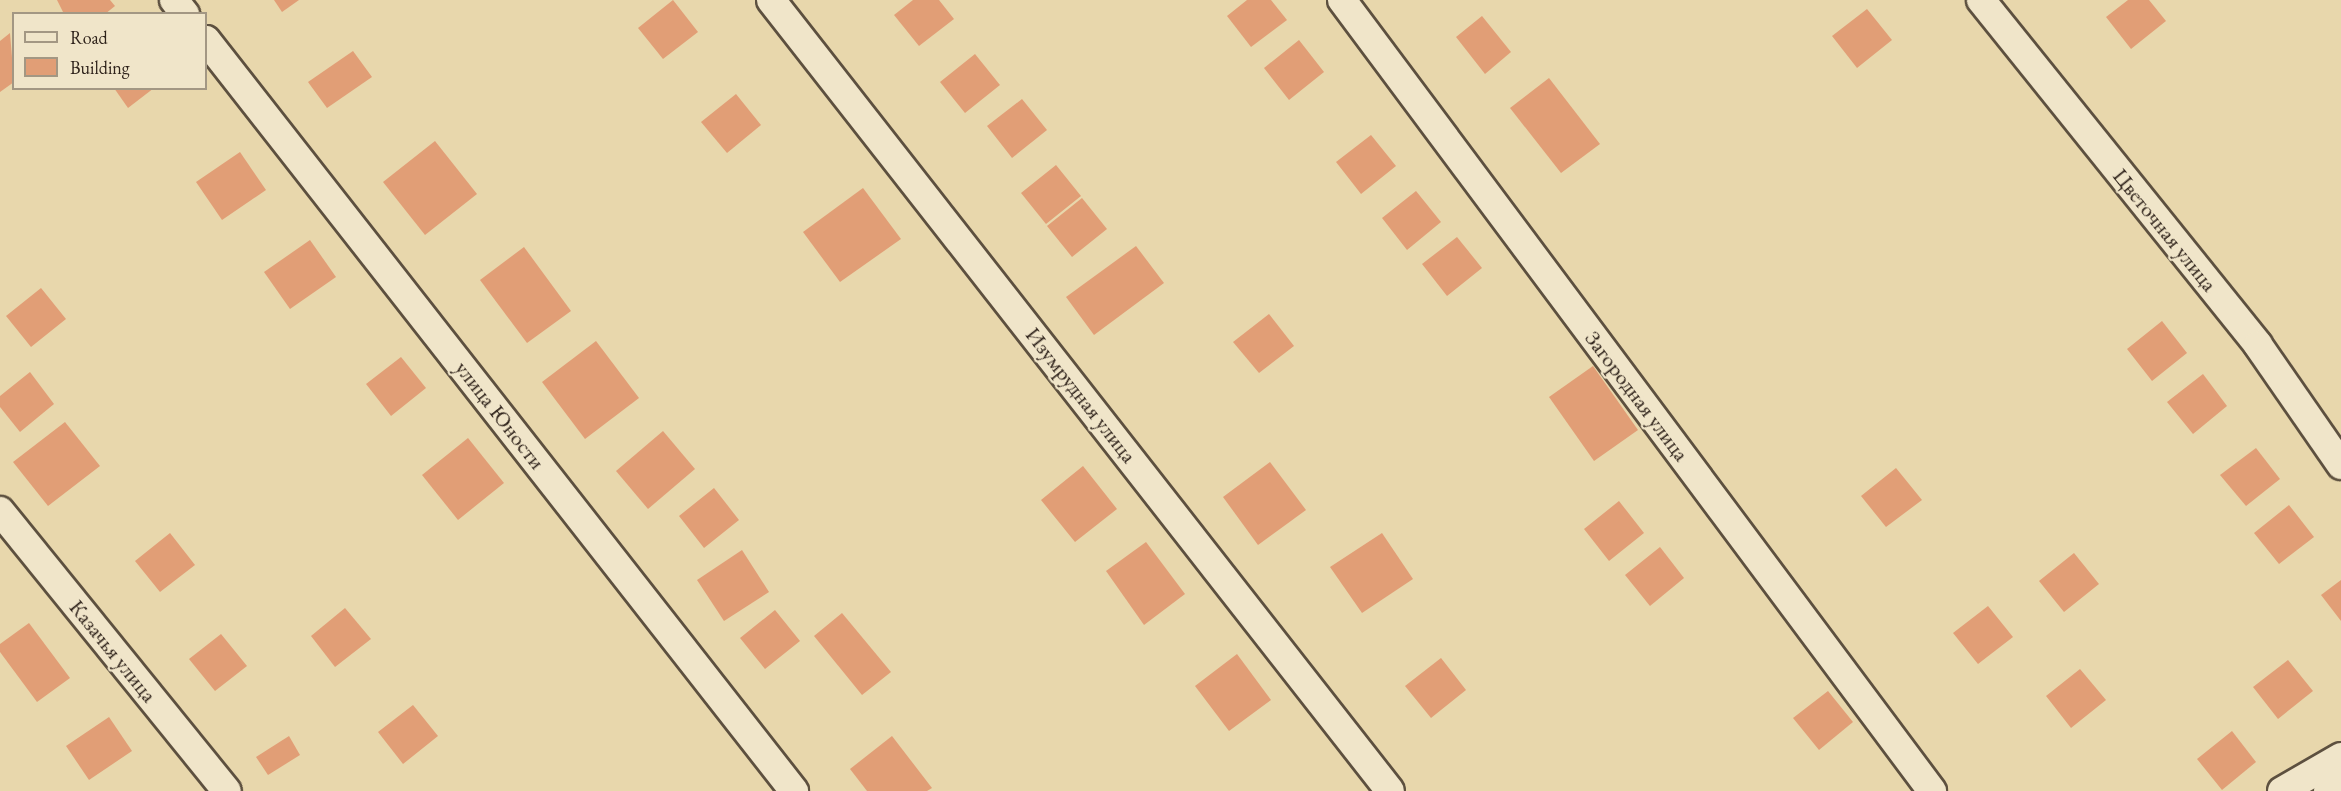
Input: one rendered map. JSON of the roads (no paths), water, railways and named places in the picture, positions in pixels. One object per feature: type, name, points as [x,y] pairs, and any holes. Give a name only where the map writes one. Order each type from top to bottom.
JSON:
[{"type":"street","points":[[174,0],[183,12]]},
{"type":"street","name":"Изумрудная улица","points":[[771,0],[1390,791]]},
{"type":"street","name":"Загородная улица","points":[[1342,0],[1932,791]]},
{"type":"street","name":"Цветочная улица","points":[[1982,0],[2258,345],[2341,465]]},
{"type":"street","name":"улица Юности","points":[[207,41],[794,791]]},
{"type":"street","name":"Казачья улица","points":[[0,511],[227,791]]},
{"type":"street","points":[[2282,791],[2341,757]]},
{"type":"street","points":[[2328,791],[2341,780]]}]
